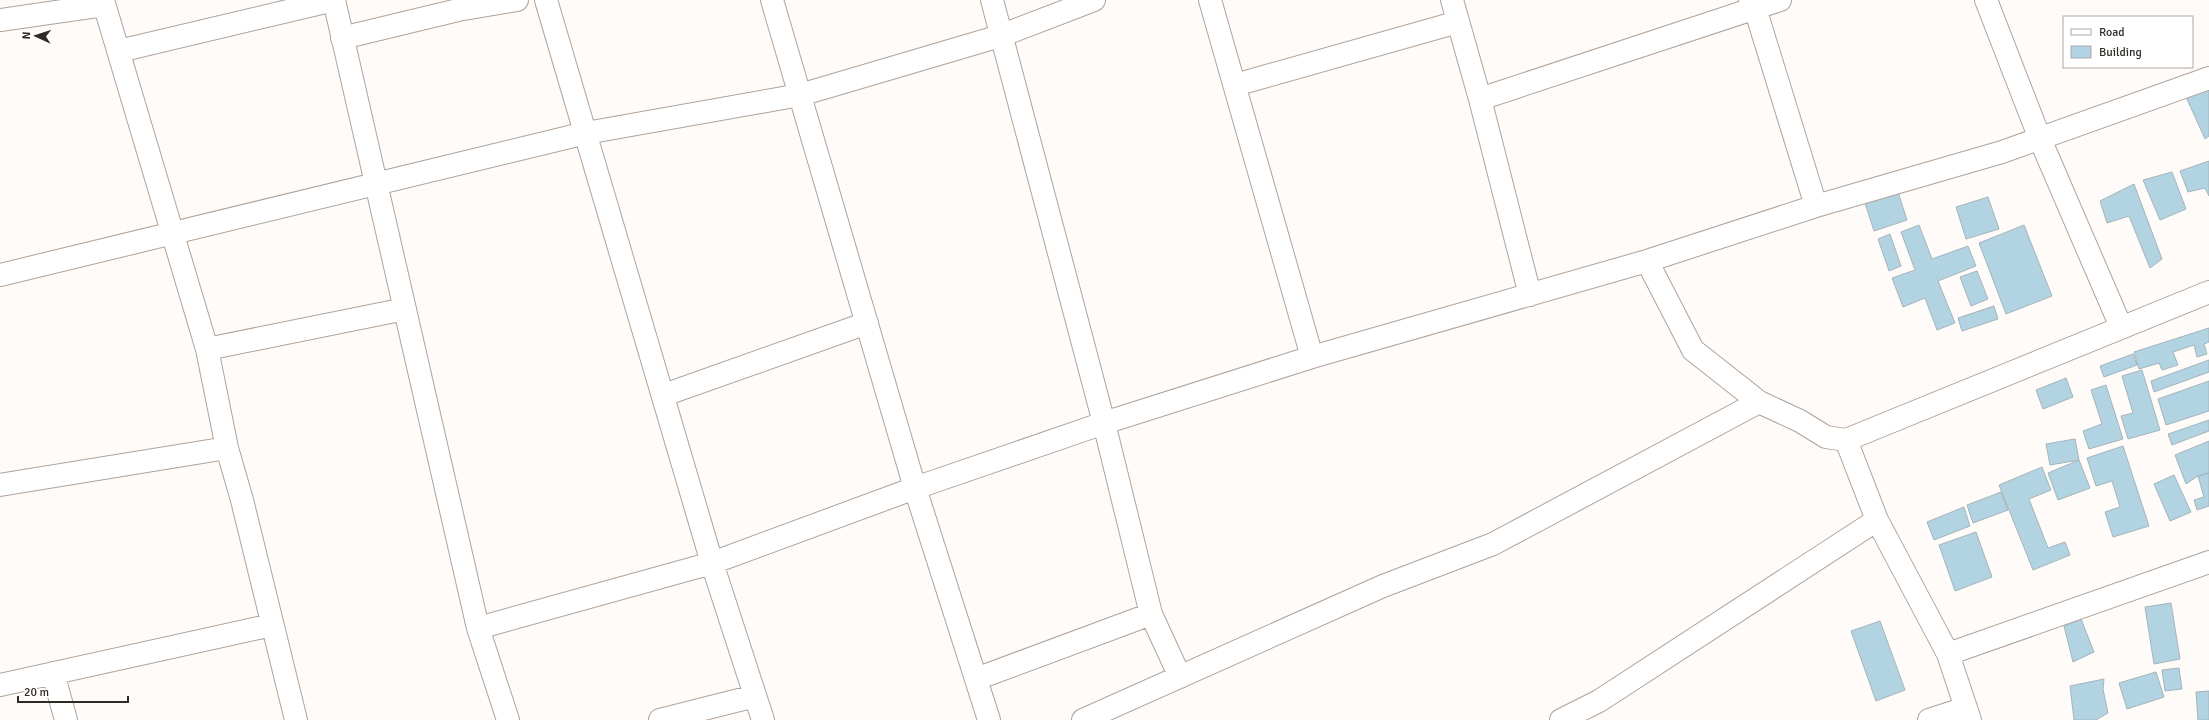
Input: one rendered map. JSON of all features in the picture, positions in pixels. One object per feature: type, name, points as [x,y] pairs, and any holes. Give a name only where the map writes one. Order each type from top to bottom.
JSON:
[{"type":"street","points":[[119,51],[334,0],[478,628],[508,720]]},
{"type":"street","points":[[342,38],[456,5],[517,0]]},
{"type":"street","points":[[546,0],[664,395],[712,563],[763,720]]},
{"type":"street","points":[[772,0],[914,488],[989,720]]},
{"type":"street","points":[[992,0],[1000,36],[1104,423],[1151,614],[1180,678]]},
{"type":"street","points":[[0,275],[586,133],[800,95],[1000,36],[1094,0]]},
{"type":"street","points":[[1210,0],[1312,357]]},
{"type":"street","points":[[1452,0],[1480,99],[1530,294]]},
{"type":"street","points":[[1480,99],[1753,4],[1780,0]]},
{"type":"street","points":[[1986,0],[2040,139],[2121,327]]},
{"type":"street","points":[[0,20],[103,3],[119,51],[171,233],[207,349],[227,448],[242,500],[296,720]]},
{"type":"street","points":[[1753,4],[1816,206]]},
{"type":"street","points":[[1235,85],[1458,22]]},
{"type":"street","points":[[478,628],[712,563],[914,488],[1104,423],[1312,357],[1647,261],[1816,206],[2002,152],[2209,78]]},
{"type":"street","points":[[1647,261],[1693,350],[1759,402],[1800,421],[1826,437],[1846,440],[2209,292]]},
{"type":"street","points":[[207,349],[405,309]]},
{"type":"street","points":[[664,395],[867,323]]},
{"type":"street","points":[[1083,720],[1180,678],[1383,586],[1493,544],[1759,402]]},
{"type":"street","points":[[1846,440],[1877,520],[1948,654],[1968,714],[1929,720]]},
{"type":"street","points":[[0,485],[227,448]]},
{"type":"street","points":[[1561,720],[1598,701],[1877,520]]},
{"type":"street","points":[[1948,654],[2209,562]]},
{"type":"street","points":[[976,679],[1151,614]]},
{"type":"street","points":[[0,685],[272,625]]},
{"type":"street","points":[[53,673],[66,720]]},
{"type":"street","points":[[660,720],[755,696]]},
{"type":"building","points":[[2209,86],[2209,136],[2205,139],[2186,97]]},
{"type":"building","points":[[2209,161],[2209,196],[2205,188],[2188,192],[2180,171]]},
{"type":"building","points":[[2172,172],[2186,209],[2160,220],[2143,180]]},
{"type":"building","points":[[2134,184],[2162,259],[2150,268],[2129,216],[2107,223],[2100,201]]},
{"type":"building","points":[[1897,189],[1907,220],[1874,231],[1864,200]]},
{"type":"building","points":[[1988,197],[1999,229],[1966,239],[1956,207]]},
{"type":"building","points":[[1919,225],[1932,259],[1968,246],[1976,266],[1938,281],[1955,323],[1937,330],[1925,298],[1903,307],[1892,278],[1915,270],[1901,232]]},
{"type":"building","points":[[2024,225],[2052,296],[2006,314],[1979,243]]},
{"type":"building","points":[[1890,234],[1901,266],[1889,271],[1878,239]]},
{"type":"building","points":[[1977,271],[1988,299],[1971,306],[1960,277]]},
{"type":"building","points":[[1994,306],[1998,319],[1962,331],[1958,318]]},
{"type":"building","points":[[2209,328],[2209,342],[2204,344],[2207,354],[2197,357],[2194,345],[2173,352],[2178,365],[2162,370],[2159,363],[2139,369],[2134,352]]},
{"type":"building","points":[[2133,354],[2137,365],[2104,377],[2100,366]]},
{"type":"building","points":[[2209,360],[2209,372],[2154,392],[2151,381]]},
{"type":"building","points":[[2142,370],[2160,430],[2128,439],[2121,416],[2133,413],[2122,376]]},
{"type":"building","points":[[2066,378],[2073,397],[2043,409],[2036,390]]},
{"type":"building","points":[[2209,381],[2209,411],[2166,425],[2158,399]]},
{"type":"building","points":[[2106,385],[2123,439],[2089,449],[2083,431],[2102,424],[2091,390]]},
{"type":"building","points":[[2209,420],[2209,431],[2172,445],[2168,434]]},
{"type":"building","points":[[2075,439],[2079,460],[2050,465],[2046,444]]},
{"type":"building","points":[[2209,441],[2209,473],[2198,476],[2186,484],[2175,455]]},
{"type":"building","points":[[2123,446],[2149,526],[2113,537],[2105,512],[2120,507],[2112,481],[2096,486],[2087,458]]},
{"type":"building","points":[[2079,460],[2090,488],[2058,500],[2048,473]]},
{"type":"building","points":[[2042,467],[2051,490],[2029,499],[2048,548],[2065,542],[2070,555],[2033,570],[1999,485]]},
{"type":"building","points":[[2209,473],[2209,506],[2197,510],[2194,500],[2204,497],[2198,476]]},
{"type":"building","points":[[2174,475],[2191,512],[2170,521],[2154,484]]},
{"type":"building","points":[[2001,492],[2008,510],[1973,523],[1967,505]]},
{"type":"building","points":[[1964,507],[1970,526],[1934,540],[1927,522]]},
{"type":"building","points":[[1976,532],[1992,577],[1955,591],[1939,545]]},
{"type":"building","points":[[2171,603],[2180,659],[2154,664],[2145,607]]},
{"type":"building","points":[[2081,619],[2094,652],[2073,662],[2064,626]]},
{"type":"building","points":[[1880,621],[1905,690],[1876,701],[1851,631]]},
{"type":"building","points":[[2179,668],[2182,689],[2165,691],[2162,670]]},
{"type":"building","points":[[2156,672],[2164,697],[2127,709],[2119,683]]},
{"type":"building","points":[[2104,679],[2103,689],[2108,713],[2096,720],[2074,720],[2070,686]]},
{"type":"building","points":[[2209,691],[2209,720],[2198,720],[2196,692]]}]
